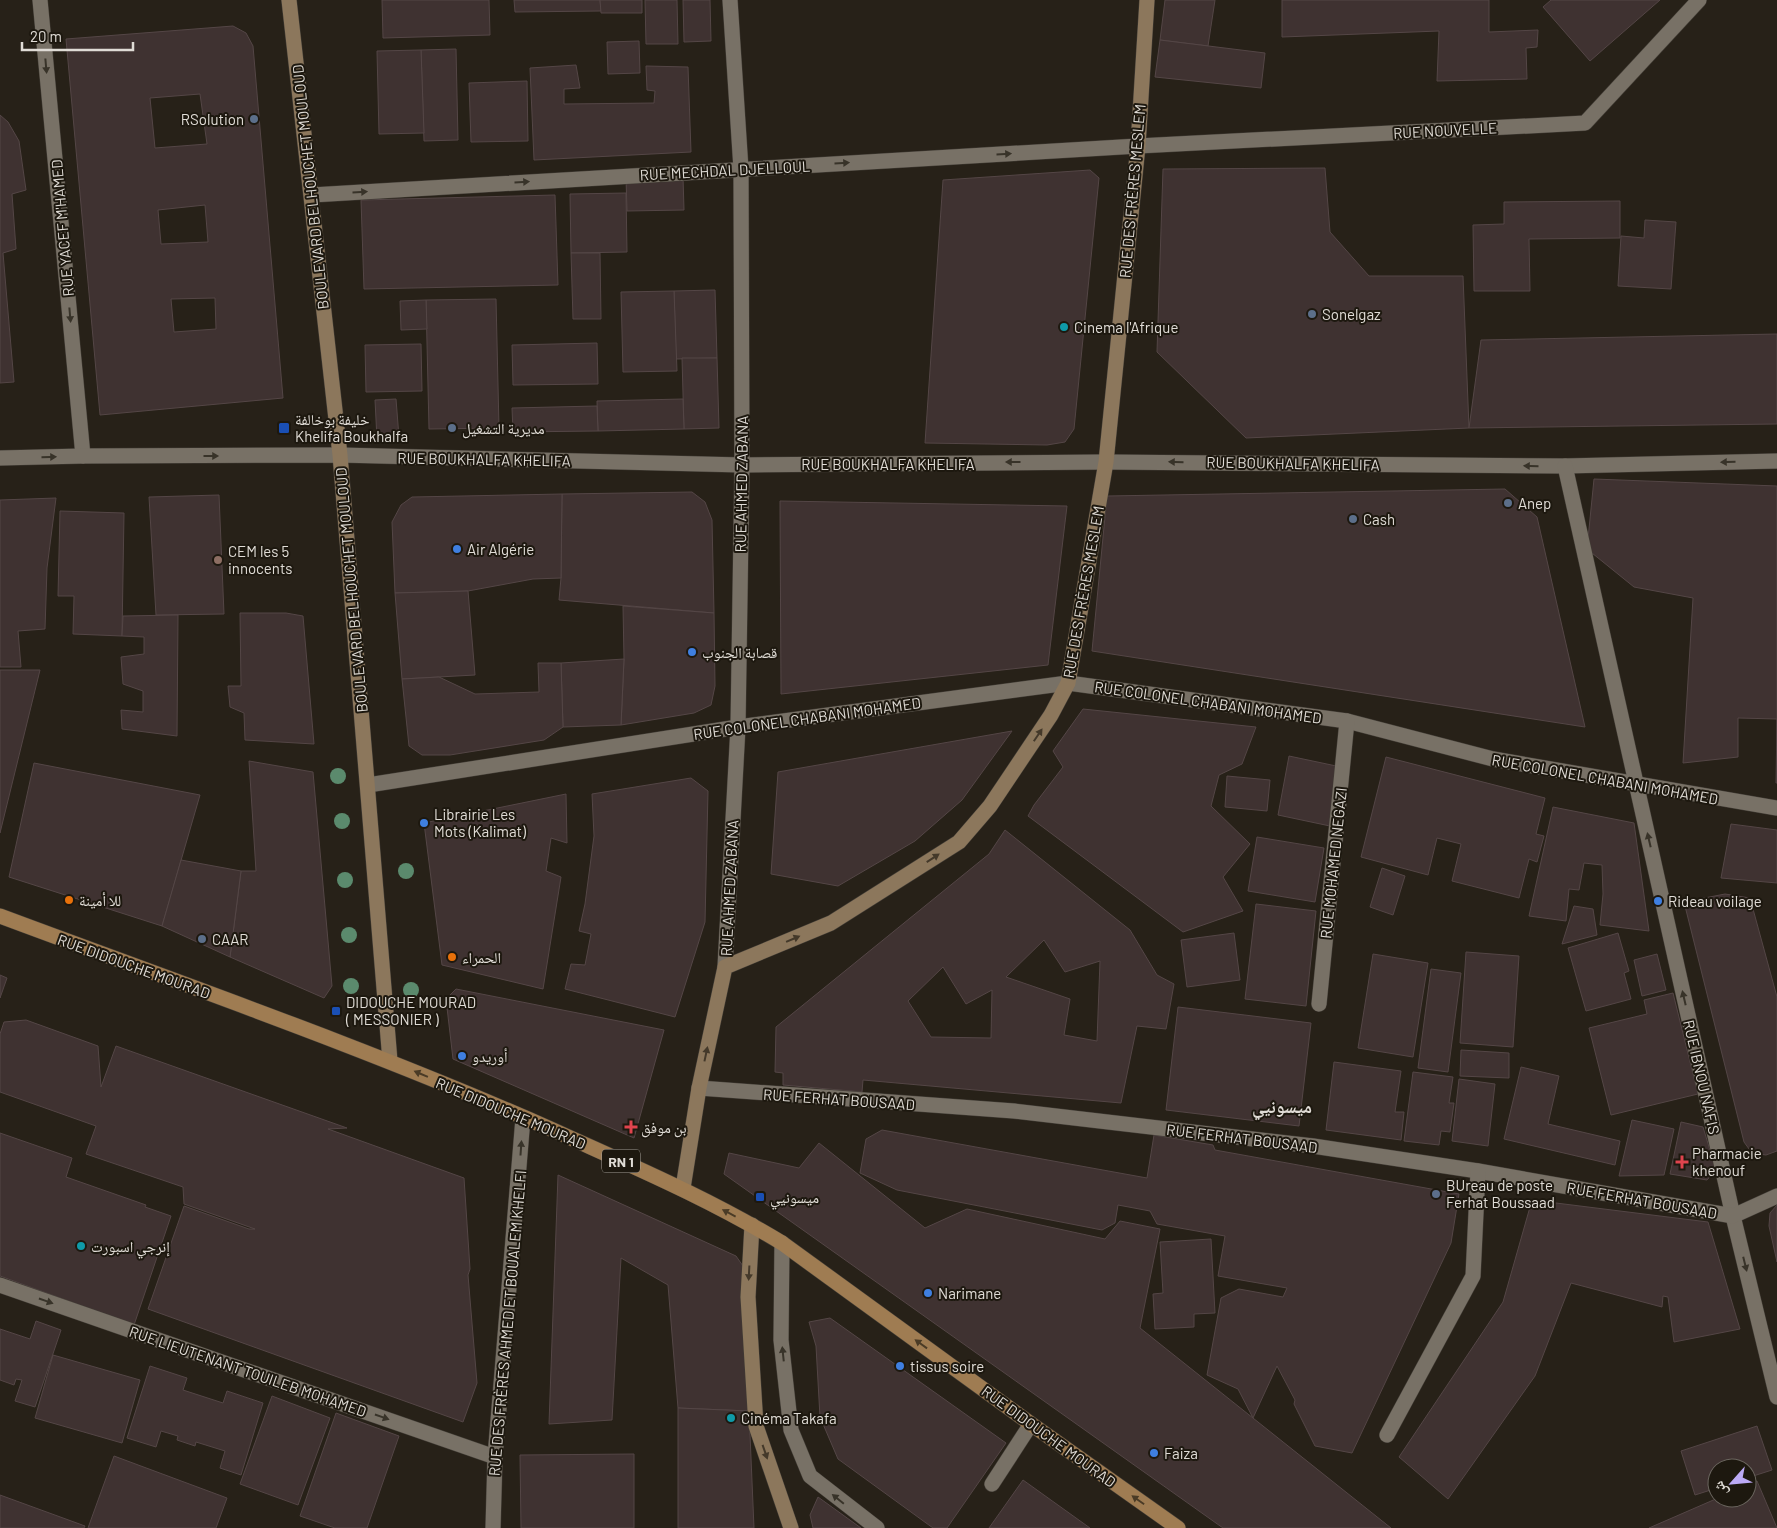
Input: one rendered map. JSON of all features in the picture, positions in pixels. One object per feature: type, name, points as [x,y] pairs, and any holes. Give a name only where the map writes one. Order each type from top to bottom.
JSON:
[{"type":"main road","name":"RUE DIDOUCHE MOURAD","points":[[0,916],[390,1061],[683,1188],[782,1243],[1178,1528]]},
{"type":"street","name":"RUE YACEF M'HAMED","points":[[40,0],[83,456]]},
{"type":"street","name":"BOULEVARD BELHOUCHET MOULOUD","points":[[289,0],[340,455],[390,1061]]},
{"type":"street","name":"RUE AHMED ZABANA","points":[[725,967],[738,727],[742,465],[742,168],[730,0]]},
{"type":"street","name":"RUE DES FRÈRES MESLEM","points":[[725,967],[831,923],[959,842],[990,806],[1051,715],[1068,683],[1106,462],[1138,146],[1147,0]]},
{"type":"street","name":"RUE NOUVELLE","points":[[1138,146],[1585,123],[1700,0]]},
{"type":"street","name":"RUE MECHDAL DJELLOUL","points":[[312,195],[1138,146]]},
{"type":"street","name":"RUE BOUKHALFA KHELIFA","points":[[0,458],[340,455],[742,465],[1106,462],[1566,466],[1777,461]]},
{"type":"street","name":"RUE IBNOU NAFIS","points":[[1566,466],[1733,1216],[1777,1397]]},
{"type":"street","name":"RUE COLONEL CHABANI MOHAMED","points":[[368,785],[738,727],[1068,683],[1348,721],[1493,759],[1777,808]]},
{"type":"street","name":"RUE MOHAMED NEGAZI","points":[[1319,1004],[1348,721]]},
{"type":"street","points":[[683,1188],[699,1088],[725,967]]},
{"type":"street","name":"RUE FERHAT BOUSAAD","points":[[699,1088],[1014,1112],[1313,1146],[1478,1171],[1733,1216],[1777,1196]]},
{"type":"street","name":"RUE DES FRÈRES AHMED ET BOUALEM KHELFI","points":[[493,1528],[495,1456],[523,1118]]},
{"type":"street","points":[[1387,1435],[1473,1276],[1478,1171]]},
{"type":"street","points":[[752,1225],[748,1296],[756,1426],[791,1528]]},
{"type":"street","points":[[782,1243],[781,1340],[791,1430],[810,1476],[877,1528]]},
{"type":"street","name":"RUE LIEUTENANT TOUILEB MOHAMED","points":[[0,1285],[495,1456]]},
{"type":"street","points":[[992,1484],[1031,1424]]},
{"type":"building","points":[[382,0],[489,0],[490,35],[383,38]]},
{"type":"building","points":[[514,0],[600,0],[601,11],[515,12]]},
{"type":"building","points":[[600,0],[642,0],[642,13],[601,13]]},
{"type":"building","points":[[645,0],[677,0],[678,44],[646,44]]},
{"type":"building","points":[[683,0],[710,0],[711,41],[684,42]]},
{"type":"building","points":[[1165,0],[1215,0],[1208,46],[1160,40]]},
{"type":"building","points":[[1282,0],[1489,0],[1489,32],[1538,30],[1537,47],[1526,48],[1527,79],[1437,81],[1439,31],[1282,37]]},
{"type":"building","points":[[1551,0],[1660,0],[1590,61],[1543,7]]},
{"type":"building","points":[[233,26],[246,33],[253,46],[283,398],[100,415],[66,39]],"holes":[[[200,94],[207,144],[155,148],[150,98]],[[205,205],[208,242],[161,244],[158,210]],[[215,298],[216,329],[174,332],[171,299]]]},
{"type":"building","points":[[1160,40],[1265,53],[1261,88],[1155,77]]},
{"type":"building","points":[[639,41],[640,73],[608,74],[607,42]]},
{"type":"building","points":[[456,49],[458,140],[424,141],[421,50]]},
{"type":"building","points":[[421,50],[424,133],[379,134],[377,51]]},
{"type":"building","points":[[576,65],[580,88],[564,89],[564,104],[654,103],[655,91],[647,90],[646,66],[688,67],[691,152],[534,160],[530,68]]},
{"type":"building","points":[[527,81],[528,141],[471,142],[469,83]]},
{"type":"building","points":[[0,115],[8,122],[19,141],[26,190],[12,194],[16,249],[3,253],[14,382],[0,383]]},
{"type":"building","name":"Sonelgaz","points":[[1325,168],[1330,232],[1369,276],[1463,276],[1469,428],[1246,438],[1157,352],[1163,169]]},
{"type":"building","points":[[1090,170],[1099,178],[1074,429],[1065,442],[1047,445],[925,443],[943,180]]},
{"type":"building","points":[[683,177],[684,210],[627,211],[626,178]]},
{"type":"building","points":[[626,193],[627,252],[571,253],[570,194]]},
{"type":"building","points":[[555,195],[558,285],[364,289],[361,200]]},
{"type":"building","points":[[1620,201],[1620,238],[1529,239],[1530,291],[1474,291],[1473,225],[1504,224],[1504,202]]},
{"type":"building","points":[[1645,220],[1676,222],[1671,289],[1618,286],[1621,236],[1644,238]]},
{"type":"building","points":[[571,253],[600,253],[601,319],[573,319]]},
{"type":"building","points":[[715,290],[717,358],[676,359],[674,291]]},
{"type":"building","points":[[674,291],[677,371],[623,372],[621,292]]},
{"type":"building","points":[[496,299],[499,428],[429,429],[426,300]]},
{"type":"building","points":[[426,300],[427,329],[401,330],[400,301]]},
{"type":"building","points":[[1777,334],[1777,424],[1469,428],[1481,340]]},
{"type":"building","points":[[597,343],[598,384],[513,385],[512,345]]},
{"type":"building","points":[[421,344],[422,391],[366,392],[365,345]]},
{"type":"building","points":[[682,358],[717,358],[719,428],[684,429]]},
{"type":"building","points":[[396,399],[399,437],[377,439],[375,400]]},
{"type":"building","points":[[683,399],[684,429],[598,431],[597,401]]},
{"type":"building","points":[[597,406],[598,431],[513,432],[512,408]]},
{"type":"building","points":[[1594,479],[1777,486],[1777,719],[1738,718],[1738,757],[1683,763],[1693,598],[1634,587],[1587,549]]},
{"type":"building","points":[[1505,489],[1537,517],[1585,727],[1092,651],[1107,496]]},
{"type":"building","points":[[692,492],[705,502],[712,520],[714,613],[559,600],[562,494]]},
{"type":"building","points":[[562,494],[561,578],[533,579],[468,591],[395,593],[392,522],[401,505],[412,497]]},
{"type":"building","points":[[219,495],[224,614],[156,615],[149,497]]},
{"type":"building","points":[[56,498],[47,568],[45,629],[18,631],[21,667],[0,667],[0,500]]},
{"type":"building","points":[[780,501],[1067,506],[1048,665],[781,694]]},
{"type":"building","points":[[60,511],[124,513],[122,636],[73,634],[74,596],[58,596]]},
{"type":"building","points":[[468,591],[475,675],[402,679],[395,593]]},
{"type":"building","points":[[623,606],[714,613],[715,686],[711,705],[694,713],[621,725],[624,659]]},
{"type":"building","points":[[240,613],[286,613],[303,616],[314,744],[245,740],[244,713],[230,707],[228,686],[241,686]]},
{"type":"building","points":[[178,615],[177,736],[122,729],[121,710],[143,712],[143,691],[123,684],[121,657],[144,654],[144,637],[122,636],[123,616]]},
{"type":"building","points":[[624,659],[621,725],[563,727],[561,663]]},
{"type":"building","points":[[538,663],[561,663],[563,727],[544,740],[450,755],[422,755],[409,746],[402,679],[439,677],[475,694],[539,692]]},
{"type":"building","points":[[0,670],[40,670],[0,833]]},
{"type":"building","points":[[1083,709],[1256,727],[1242,764],[1219,775],[1211,806],[1250,844],[1223,877],[1243,911],[1183,932],[1028,816],[1034,805],[1063,767],[1053,751]]},
{"type":"building","points":[[1777,719],[1777,783],[1776,783]]},
{"type":"building","points":[[1012,731],[962,800],[915,841],[838,886],[771,874],[778,772]]},
{"type":"building","points":[[1289,756],[1341,767],[1330,826],[1278,815]]},
{"type":"building","points":[[1386,757],[1545,798],[1536,834],[1544,836],[1537,862],[1529,859],[1519,898],[1452,881],[1461,844],[1437,838],[1428,875],[1361,857]]},
{"type":"building","points":[[249,761],[313,772],[332,986],[324,998],[230,957],[241,871],[256,871]]},
{"type":"building","points":[[34,763],[200,795],[162,926],[9,877]]},
{"type":"building","points":[[1227,776],[1270,780],[1267,811],[1225,807]]},
{"type":"building","points":[[691,778],[708,791],[705,922],[675,1017],[565,989],[571,964],[585,965],[591,934],[579,931],[585,904],[594,836],[592,794]]},
{"type":"building","points":[[566,794],[567,843],[551,838],[546,871],[561,877],[543,989],[442,965],[424,823]]},
{"type":"building","points":[[1553,807],[1634,823],[1649,931],[1600,925],[1603,894],[1602,865],[1584,863],[1579,890],[1569,889],[1566,921],[1529,916]]},
{"type":"building","points":[[1731,824],[1777,830],[1777,883],[1721,878]]},
{"type":"building","points":[[1005,830],[1130,930],[1157,975],[1174,984],[1166,1029],[1137,1026],[1121,1103],[863,1080],[862,1092],[783,1085],[783,1073],[775,1072],[776,1027],[989,854]],"holes":[[[1044,940],[1065,972],[1100,961],[1097,1041],[1064,1035],[1070,999],[1006,977]],[[943,967],[966,1004],[992,990],[991,1038],[931,1037],[908,1001]]]},
{"type":"building","points":[[1257,837],[1324,848],[1315,902],[1248,891]]},
{"type":"building","points":[[181,860],[241,871],[230,957],[162,926]]},
{"type":"building","points":[[1382,868],[1405,876],[1393,915],[1370,907]]},
{"type":"building","points":[[1725,894],[1750,898],[1777,997],[1777,1151],[1766,1155],[1752,1153],[1744,1142],[1684,902]]},
{"type":"building","points":[[1256,904],[1316,911],[1306,1006],[1245,999]]},
{"type":"building","points":[[1574,906],[1593,909],[1597,935],[1562,944]]},
{"type":"building","points":[[1234,933],[1240,980],[1187,987],[1181,940]]},
{"type":"building","points":[[1618,933],[1629,971],[1624,973],[1631,999],[1586,1011],[1568,948]]},
{"type":"building","points":[[1466,952],[1519,956],[1513,1047],[1460,1043]]},
{"type":"building","points":[[1373,954],[1428,963],[1413,1057],[1358,1048]]},
{"type":"building","points":[[1657,954],[1666,990],[1642,996],[1634,960]]},
{"type":"building","points":[[1431,969],[1461,973],[1448,1072],[1418,1068]]},
{"type":"building","points":[[0,975],[7,978],[0,998]]},
{"type":"building","points":[[456,989],[664,1030],[634,1138],[453,1059],[446,999]]},
{"type":"building","points":[[1673,993],[1698,1094],[1611,1115],[1589,1028],[1647,1014],[1644,1000]]},
{"type":"building","points":[[1178,1007],[1311,1023],[1299,1126],[1166,1110]]},
{"type":"building","points":[[26,1020],[98,1046],[101,1087],[116,1046],[347,1128],[328,1129],[464,1178],[470,1269],[468,1275],[477,1383],[463,1422],[148,1309],[184,1206],[249,1229],[255,1229],[184,1204],[183,1187],[86,1154],[96,1126],[0,1092],[0,1034],[4,1022]]},
{"type":"building","points":[[1461,1050],[1509,1053],[1509,1078],[1460,1076]]},
{"type":"building","points":[[1334,1062],[1401,1071],[1395,1112],[1404,1112],[1401,1140],[1326,1130]]},
{"type":"building","points":[[1521,1067],[1559,1076],[1548,1124],[1620,1141],[1615,1165],[1504,1139]]},
{"type":"building","points":[[1413,1072],[1453,1077],[1449,1103],[1454,1103],[1450,1132],[1441,1131],[1439,1145],[1404,1141]]},
{"type":"building","points":[[1459,1079],[1495,1084],[1488,1146],[1452,1141]]},
{"type":"building","points":[[1632,1120],[1674,1129],[1664,1175],[1619,1176]]},
{"type":"building","points":[[1681,1122],[1703,1127],[1716,1170],[1707,1180],[1670,1174]]},
{"type":"building","points":[[882,1130],[1147,1178],[1154,1135],[1213,1145],[1215,1150],[1459,1194],[1451,1243],[1352,1453],[1315,1446],[1294,1404],[1295,1400],[1277,1366],[1253,1418],[1238,1389],[1207,1375],[1221,1298],[1239,1289],[1283,1297],[1287,1288],[1218,1276],[1225,1236],[1157,1224],[1150,1211],[1118,1205],[1115,1223],[1102,1230],[897,1190],[860,1173],[866,1139]]},
{"type":"building","name":"إنرجي اسبورت","points":[[0,1133],[72,1158],[66,1177],[146,1205],[145,1207],[171,1216],[134,1325],[0,1276]]},
{"type":"building","points":[[819,1143],[925,1228],[967,1209],[1105,1239],[1120,1221],[1160,1229],[1140,1328],[1391,1528],[1223,1528],[724,1174],[729,1153],[799,1168]]},
{"type":"building","points":[[558,1175],[736,1256],[743,1266],[749,1411],[678,1408],[668,1285],[621,1258],[612,1420],[549,1424]]},
{"type":"building","points":[[1532,1200],[1708,1222],[1740,1329],[1674,1342],[1668,1297],[1663,1296],[1662,1307],[1571,1283],[1535,1376],[1448,1499],[1399,1457],[1503,1302]]},
{"type":"building","points":[[1777,1205],[1777,1262],[1769,1226],[1770,1213]]},
{"type":"building","points":[[1211,1239],[1215,1313],[1194,1314],[1194,1327],[1155,1329],[1153,1294],[1163,1293],[1160,1242]]},
{"type":"building","points":[[830,1318],[1006,1443],[947,1528],[933,1528],[838,1459],[820,1417],[816,1346],[809,1322]]},
{"type":"building","points":[[36,1321],[61,1330],[35,1407],[15,1401],[22,1380],[16,1379],[14,1385],[0,1380],[0,1329],[30,1339]]},
{"type":"building","points":[[53,1355],[140,1380],[122,1443],[35,1418]]},
{"type":"building","points":[[150,1366],[187,1378],[183,1390],[223,1403],[227,1391],[263,1403],[241,1475],[220,1468],[225,1451],[196,1442],[195,1446],[177,1440],[178,1436],[161,1431],[156,1447],[127,1438]]},
{"type":"building","points":[[272,1396],[330,1418],[298,1505],[240,1484]]},
{"type":"building","points":[[678,1408],[749,1411],[754,1528],[678,1528]]},
{"type":"building","points":[[336,1413],[399,1436],[367,1528],[335,1528],[300,1516]]},
{"type":"building","points":[[1757,1426],[1772,1470],[1757,1475],[1757,1458],[1707,1458],[1707,1491],[1695,1495],[1681,1451]]},
{"type":"building","points":[[634,1454],[634,1528],[521,1528],[520,1455]]},
{"type":"building","points":[[114,1456],[227,1498],[216,1528],[88,1528]]},
{"type":"building","points":[[1023,1480],[1090,1528],[989,1528]]},
{"type":"building","points":[[1757,1481],[1777,1528],[1649,1528],[1707,1503],[1707,1508],[1757,1508]]},
{"type":"building","points":[[0,1495],[85,1526],[84,1528],[0,1528]]},
{"type":"building","points":[[818,1497],[861,1528],[813,1528],[810,1515]]},
{"type":"place","name":"RSolution","points":[[254,119]]},
{"type":"place","name":"Sonelgaz","points":[[1312,314]]},
{"type":"place","name":"Cinema l'Afrique","points":[[1064,327]]},
{"type":"place","name":"خليفة بوخالفة Khelifa Boukhalfa","points":[[284,428]]},
{"type":"place","name":"مديرية التشغيل","points":[[452,428]]},
{"type":"place","name":"Anep","points":[[1508,503]]},
{"type":"place","name":"Cash","points":[[1353,519]]},
{"type":"place","name":"Air Algérie","points":[[457,549]]},
{"type":"place","name":"CEM les 5 innocents","points":[[218,560]]},
{"type":"place","name":"قصابة الجنوب","points":[[692,652]]},
{"type":"place","name":"Librairie Les Mots (Kalimat)","points":[[424,823]]},
{"type":"place","name":"للا أمينة","points":[[69,900]]},
{"type":"place","name":"Rideau voilage","points":[[1658,901]]},
{"type":"place","name":"CAAR","points":[[202,939]]},
{"type":"place","name":"الحمراء","points":[[452,957]]},
{"type":"place","name":"DIDOUCHE MOURAD ( MESSONIER )","points":[[336,1011]]},
{"type":"place","name":"أوريدو","points":[[462,1056]]},
{"type":"place","name":"بن موفق","points":[[631,1127]]},
{"type":"place","name":"Pharmacie khenouf","points":[[1682,1162]]},
{"type":"place","name":"BUreau de poste Ferhat Boussaad","points":[[1436,1194]]},
{"type":"place","name":"ميسونيي","points":[[760,1197]]},
{"type":"place","name":"إنرجي اسبورت","points":[[81,1246]]},
{"type":"place","name":"Narimane","points":[[928,1293]]},
{"type":"place","name":"tissus soire","points":[[900,1366]]},
{"type":"place","name":"Cinéma Takafa","points":[[731,1418]]},
{"type":"place","name":"Faiza","points":[[1154,1453]]},
{"type":"district","name":"ميسونيي","points":[[1282,1106]]}]
